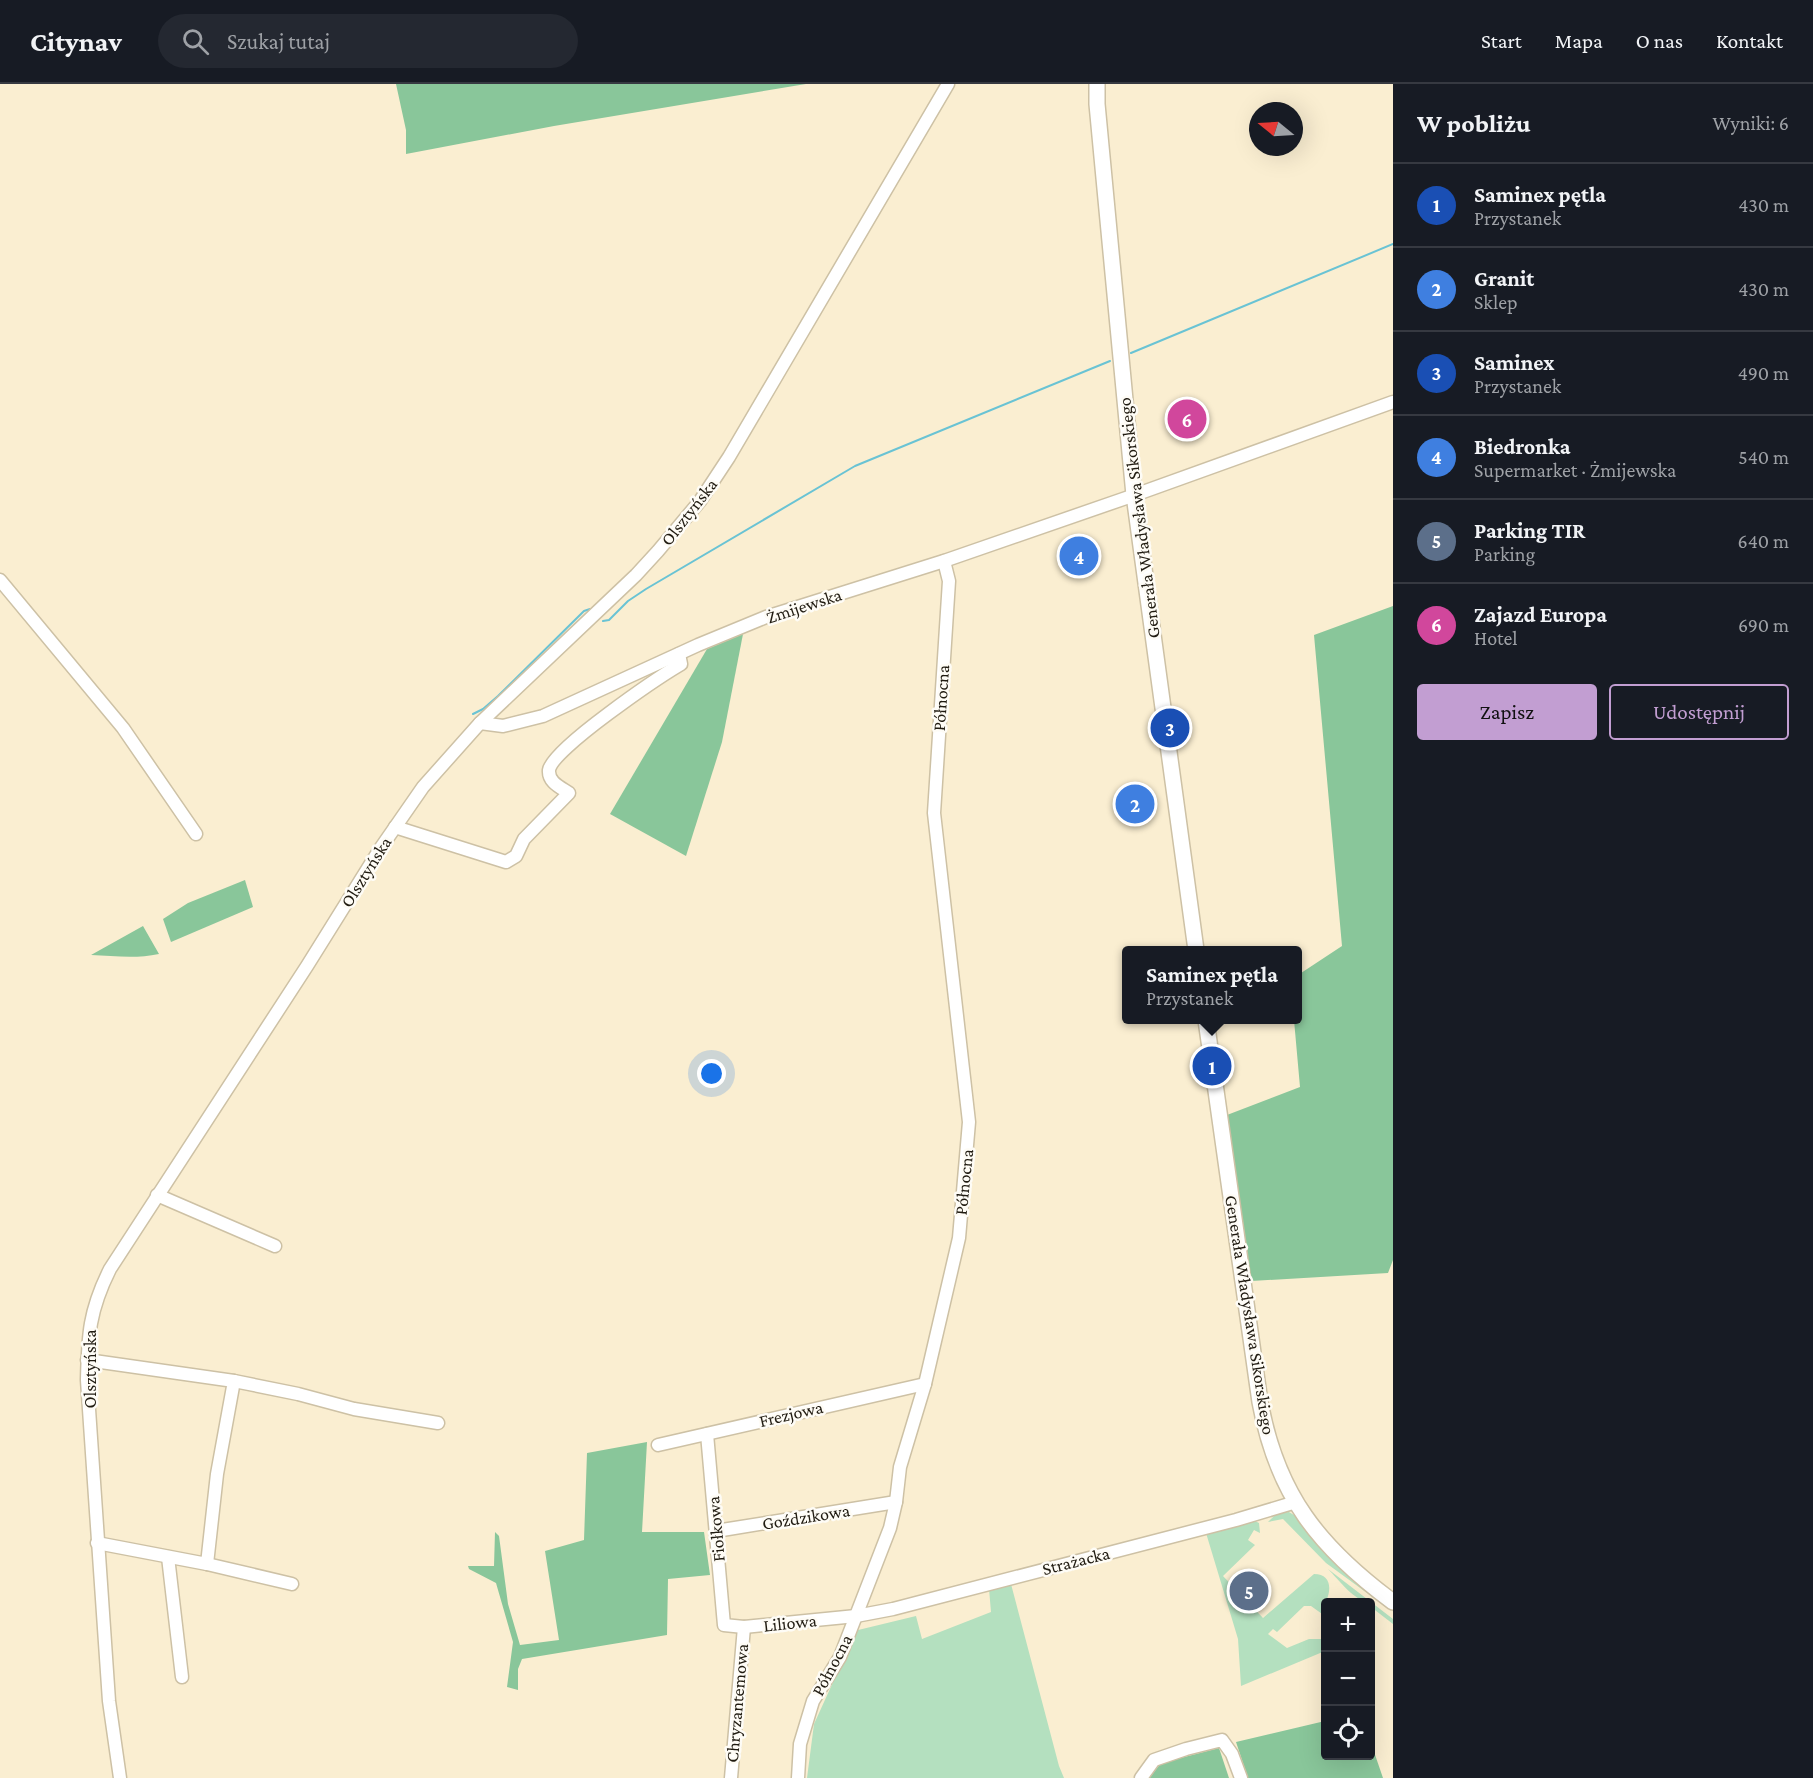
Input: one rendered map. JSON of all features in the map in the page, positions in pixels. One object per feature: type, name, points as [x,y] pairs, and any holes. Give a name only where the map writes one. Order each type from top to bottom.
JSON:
[{"type":"main road","name":"Generała Władysława Sikorskiego","points":[[1097,84],[1114,302],[1134,495],[1195,946]]},
{"type":"main road","name":"Generała Władysława Sikorskiego","points":[[1207,1024],[1263,1419],[1274,1455],[1296,1502],[1320,1538],[1336,1555],[1393,1602]]},
{"type":"street","name":"Olsztyńska","points":[[120,1778],[109,1701],[97,1543],[87,1360],[88,1332],[102,1285],[157,1195],[395,826],[434,773],[480,723],[636,575],[700,501],[729,457],[948,84]]},
{"type":"street","name":"Żmijewska","points":[[480,723],[503,726],[543,716],[766,617],[944,561],[1393,402]]},
{"type":"street","name":"Północna","points":[[798,1778],[800,1744],[813,1701],[840,1657],[890,1528],[900,1467],[924,1384],[957,1247],[969,1122],[934,813],[949,581],[944,561]]},
{"type":"street","points":[[0,580],[123,729],[195,834]]},
{"type":"street","points":[[395,826],[506,862],[516,856],[524,839],[569,793],[553,782],[549,774],[549,766],[607,714],[681,664],[679,654]]},
{"type":"street","points":[[157,1195],[275,1246]]},
{"type":"street","points":[[87,1360],[234,1381],[298,1394],[354,1409],[438,1423]]},
{"type":"street","points":[[207,1564],[217,1474],[234,1381]]},
{"type":"street","name":"Frezjowa","points":[[658,1445],[924,1384]]},
{"type":"street","name":"Fiołkowa","points":[[707,1434],[724,1625]]},
{"type":"street","name":"Goździkowa","points":[[716,1531],[896,1502]]},
{"type":"street","name":"Strażacka","points":[[856,1616],[969,1590],[1296,1502]]},
{"type":"street","points":[[97,1543],[207,1564],[292,1584]]},
{"type":"street","points":[[168,1557],[182,1677]]},
{"type":"street","name":"Liliowa","points":[[724,1625],[744,1627],[856,1616]]},
{"type":"street","name":"Chryzantemowa","points":[[731,1778],[744,1627]]},
{"type":"street","points":[[1141,1778],[1154,1760],[1222,1740],[1232,1754],[1241,1778]]},
{"type":"green space","points":[[396,84],[806,84],[554,126],[406,154],[406,130]]},
{"type":"green space","points":[[1393,606],[1393,1260],[1388,1273],[1251,1281],[1227,1115],[1300,1087],[1294,1024],[1302,1024],[1302,972],[1342,946],[1314,635]]},
{"type":"green space","points":[[743,634],[722,742],[686,856],[610,814],[707,649]]},
{"type":"green space","points":[[245,880],[253,907],[171,942],[163,919],[188,903]]},
{"type":"green space","points":[[143,926],[159,954],[133,957],[91,955]]},
{"type":"green space","points":[[647,1442],[642,1532],[704,1532],[710,1575],[668,1579],[667,1635],[522,1659],[518,1669],[518,1690],[507,1687],[513,1642],[496,1583],[469,1569],[468,1566],[494,1566],[495,1532],[499,1536],[508,1604],[520,1645],[559,1640],[545,1551],[584,1540],[587,1453]]},
{"type":"green space","points":[[1289,1512],[1297,1517],[1339,1564],[1393,1612],[1326,1563],[1283,1519],[1268,1522],[1277,1513]]},
{"type":"green space","points":[[1253,1520],[1259,1523],[1260,1533],[1254,1530],[1248,1540],[1255,1545],[1223,1576],[1263,1618],[1314,1574],[1326,1578],[1329,1590],[1327,1598],[1321,1598],[1321,1613],[1311,1606],[1304,1606],[1277,1632],[1273,1629],[1268,1634],[1287,1648],[1309,1639],[1321,1639],[1321,1653],[1241,1686],[1238,1639],[1206,1533]]},
{"type":"green space","points":[[1328,1569],[1366,1598],[1359,1598]]},
{"type":"green space","points":[[1011,1584],[1064,1778],[807,1778],[814,1724],[850,1645],[854,1631],[916,1616],[922,1639],[991,1612],[989,1589]]},
{"type":"green space","points":[[1375,1605],[1393,1619],[1393,1624],[1375,1610]]},
{"type":"green space","points":[[1321,1722],[1321,1760],[1375,1760],[1375,1755],[1383,1778],[1248,1778],[1236,1742]]},
{"type":"green space","points":[[1219,1748],[1229,1778],[1149,1778],[1161,1763]]},
{"type":"waterway","points":[[1131,353],[1393,244]]},
{"type":"waterway","points":[[603,621],[609,620],[628,601],[646,589],[855,466],[1110,361]]},
{"type":"waterway","points":[[473,714],[498,696],[584,611],[592,610]]},
{"type":"place","name":"Zajazd Europa","points":[[1187,419]]},
{"type":"place","name":"Biedronka","points":[[1079,556]]},
{"type":"place","name":"Saminex","points":[[1170,728]]},
{"type":"place","name":"Granit","points":[[1135,804]]},
{"type":"place","name":"Saminex pętla","points":[[1212,1066]]},
{"type":"place","name":"Parking TIR","points":[[1249,1591]]}]
